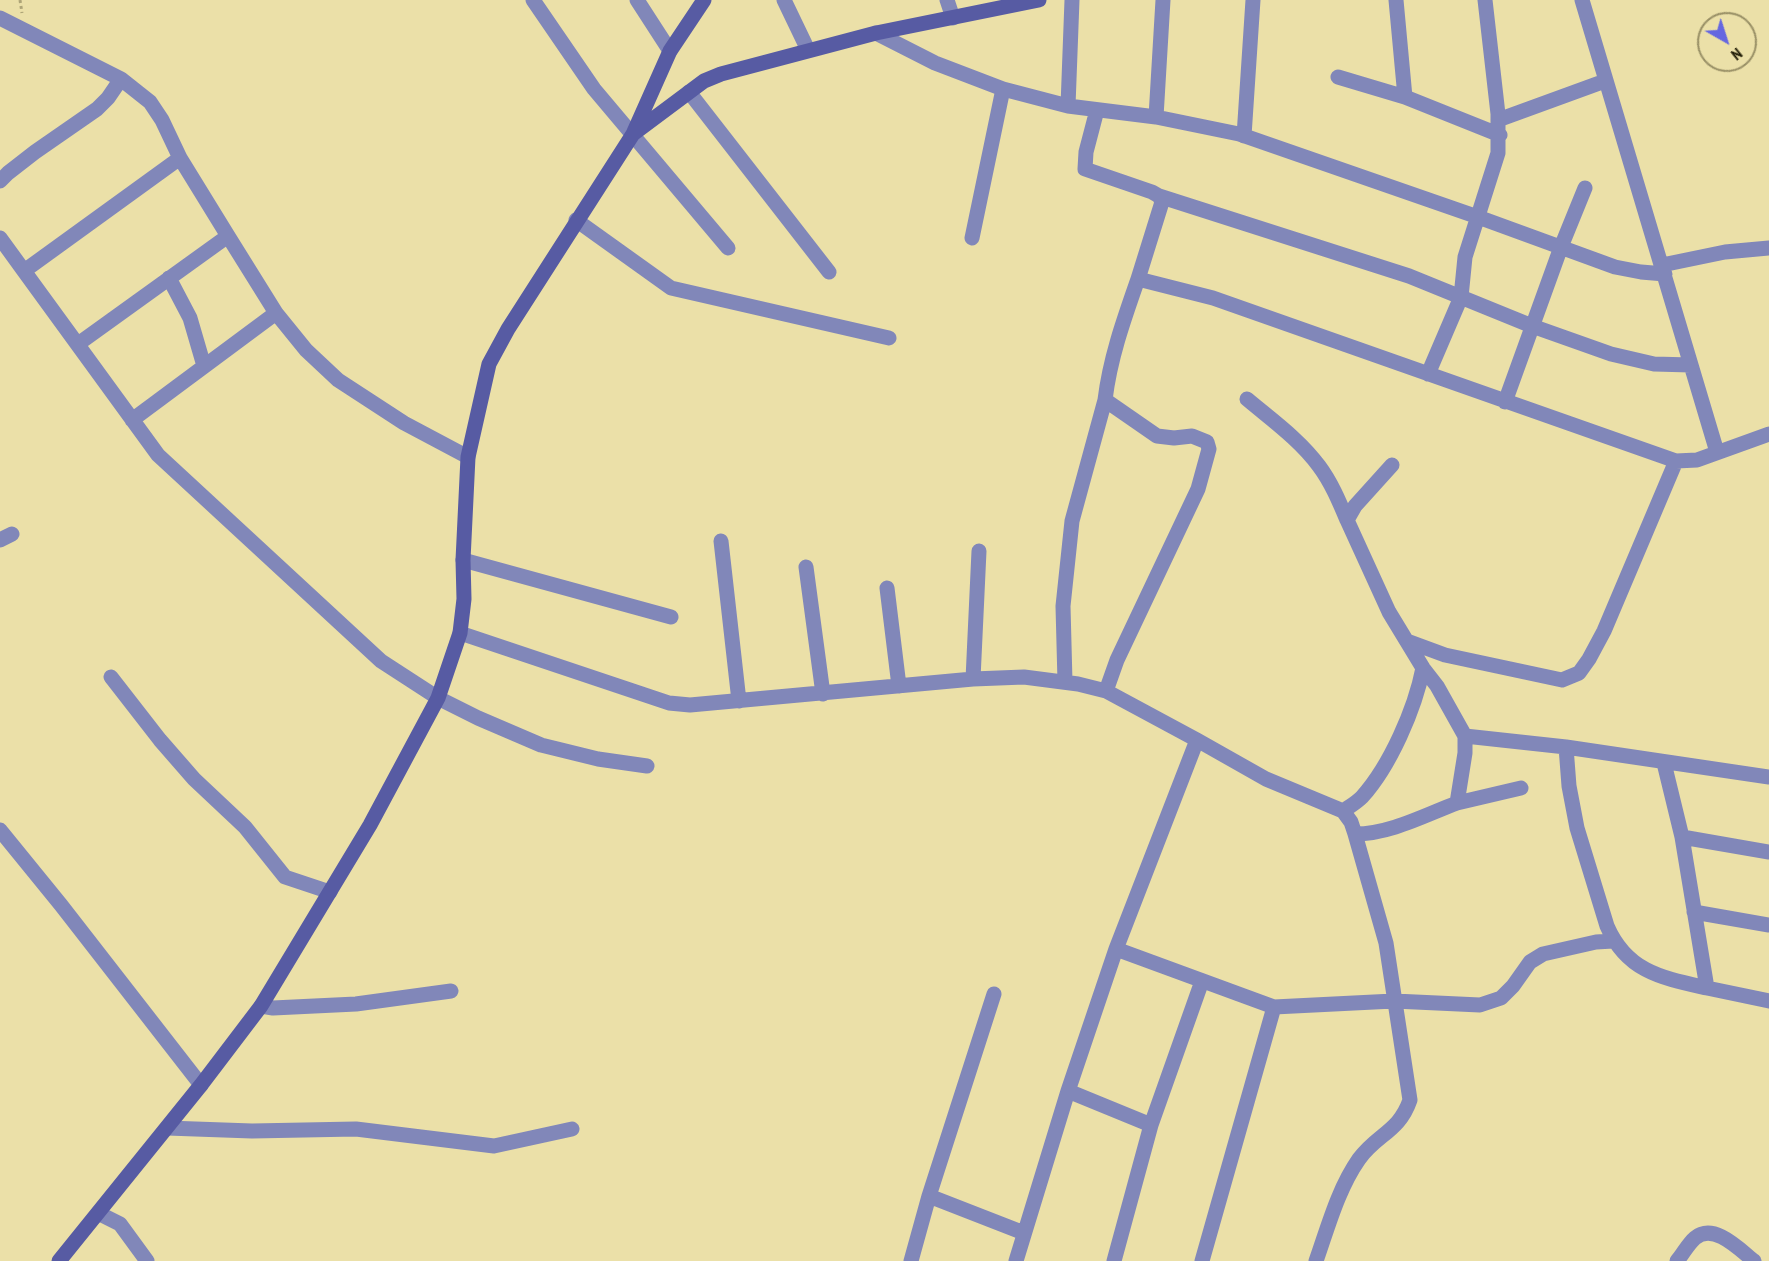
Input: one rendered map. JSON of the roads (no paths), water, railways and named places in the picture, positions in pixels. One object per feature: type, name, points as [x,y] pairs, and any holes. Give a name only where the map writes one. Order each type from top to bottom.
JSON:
[{"type":"street","points":[[532,0],[594,89],[728,248]]},
{"type":"street","points":[[637,0],[670,51]]},
{"type":"street","points":[[60,1261],[261,1006],[370,825],[438,698],[460,633],[464,599],[463,560],[468,457],[489,364],[508,329],[576,220],[633,134],[670,51],[704,0]]},
{"type":"street","points":[[784,0],[808,50]]},
{"type":"street","points":[[947,0],[953,18]]},
{"type":"street","points":[[633,134],[704,81],[721,74],[876,33],[1039,0]]},
{"type":"street","points":[[1068,106],[1072,0]]},
{"type":"street","points":[[1156,117],[1163,0]]},
{"type":"street","points":[[1244,136],[1253,0]]},
{"type":"street","points":[[1396,0],[1405,97]]},
{"type":"street","points":[[1428,374],[1461,297],[1465,257],[1498,153],[1499,127],[1485,0]]},
{"type":"street","points":[[1582,0],[1717,452]]},
{"type":"street","points":[[0,18],[121,79],[150,102],[162,120],[180,158],[276,313],[306,350],[338,380],[404,423],[468,457]]},
{"type":"street","points":[[876,33],[935,63],[1003,89],[1068,106],[1156,117],[1244,136],[1616,267],[1641,272],[1663,270],[1725,252],[1769,248]]},
{"type":"street","points":[[1338,77],[1499,127],[1605,81]]},
{"type":"street","points":[[0,181],[35,152],[97,109],[121,79]]},
{"type":"street","points":[[972,238],[1003,89]]},
{"type":"street","points":[[689,92],[829,272]]},
{"type":"street","points":[[1097,110],[1086,152],[1085,169],[1159,196],[1409,276],[1533,326],[1631,360],[1654,364],[1691,365]]},
{"type":"street","points":[[24,271],[180,158]]},
{"type":"street","points":[[1505,402],[1561,247],[1585,188]]},
{"type":"street","points":[[1065,682],[1063,606],[1072,521],[1104,400],[1116,341],[1162,202],[1159,196]]},
{"type":"street","points":[[576,220],[671,288],[889,338]]},
{"type":"street","points":[[78,344],[228,236]]},
{"type":"street","points":[[0,238],[158,455],[381,661],[438,698],[541,745],[598,759],[647,766]]},
{"type":"street","points":[[169,278],[190,318],[204,366]]},
{"type":"street","points":[[1138,279],[1213,298],[1676,462],[1697,460],[1769,434]]},
{"type":"street","points":[[132,420],[276,313]]},
{"type":"street","points":[[1247,399],[1285,431],[1319,465],[1333,488],[1389,612],[1466,736],[1457,803]]},
{"type":"street","points":[[1104,400],[1157,435],[1174,438],[1192,436],[1207,442],[1209,449],[1198,489],[1117,660],[1106,691]]},
{"type":"street","points":[[1407,641],[1445,655],[1562,680],[1579,672],[1604,631],[1676,462]]},
{"type":"street","points":[[1347,520],[1355,506],[1392,465]]},
{"type":"street","points":[[721,541],[739,701]]},
{"type":"street","points":[[973,679],[979,551]]},
{"type":"street","points":[[463,560],[671,617]]},
{"type":"street","points":[[806,567],[823,694]]},
{"type":"street","points":[[887,588],[899,686]]},
{"type":"street","points":[[460,633],[669,703],[698,705],[973,679],[1024,677],[1065,682],[1106,691],[1266,779],[1343,811],[1356,834],[1386,943],[1410,1100],[1405,1114],[1396,1126],[1371,1144],[1346,1180],[1316,1261]]},
{"type":"street","points":[[1343,811],[1360,799],[1371,786],[1397,742],[1419,690],[1423,668]]},
{"type":"street","points":[[111,677],[160,740],[194,779],[245,827],[285,877],[330,892]]},
{"type":"street","points":[[1466,736],[1566,747],[1769,777]]},
{"type":"street","points":[[1016,1261],[1068,1091],[1116,950],[1197,740]]},
{"type":"street","points":[[1566,747],[1569,786],[1576,828],[1613,940],[1648,972],[1666,979],[1769,1000]]},
{"type":"street","points":[[1664,762],[1682,837],[1707,988]]},
{"type":"street","points":[[1356,834],[1371,834],[1387,830],[1457,803],[1521,788]]},
{"type":"street","points":[[0,830],[201,1085]]},
{"type":"street","points":[[1682,837],[1769,852]]},
{"type":"street","points":[[1694,912],[1769,925]]},
{"type":"street","points":[[1116,950],[1274,1007],[1394,1001],[1480,1005],[1501,998],[1513,986],[1530,962],[1543,954],[1613,940]]},
{"type":"street","points":[[1114,1261],[1151,1125],[1202,981]]},
{"type":"street","points":[[261,1006],[273,1008],[356,1004],[451,992]]},
{"type":"street","points":[[911,1261],[929,1196],[994,994]]},
{"type":"street","points":[[1202,1261],[1274,1007]]},
{"type":"street","points":[[1068,1091],[1151,1125]]},
{"type":"street","points":[[167,1128],[252,1131],[356,1129],[494,1146],[572,1129]]},
{"type":"street","points":[[929,1196],[1024,1233]]},
{"type":"street","points":[[98,1213],[120,1224],[147,1261]]},
{"type":"street","points":[[1677,1261],[1697,1237],[1708,1233],[1722,1237],[1754,1261]]}]
